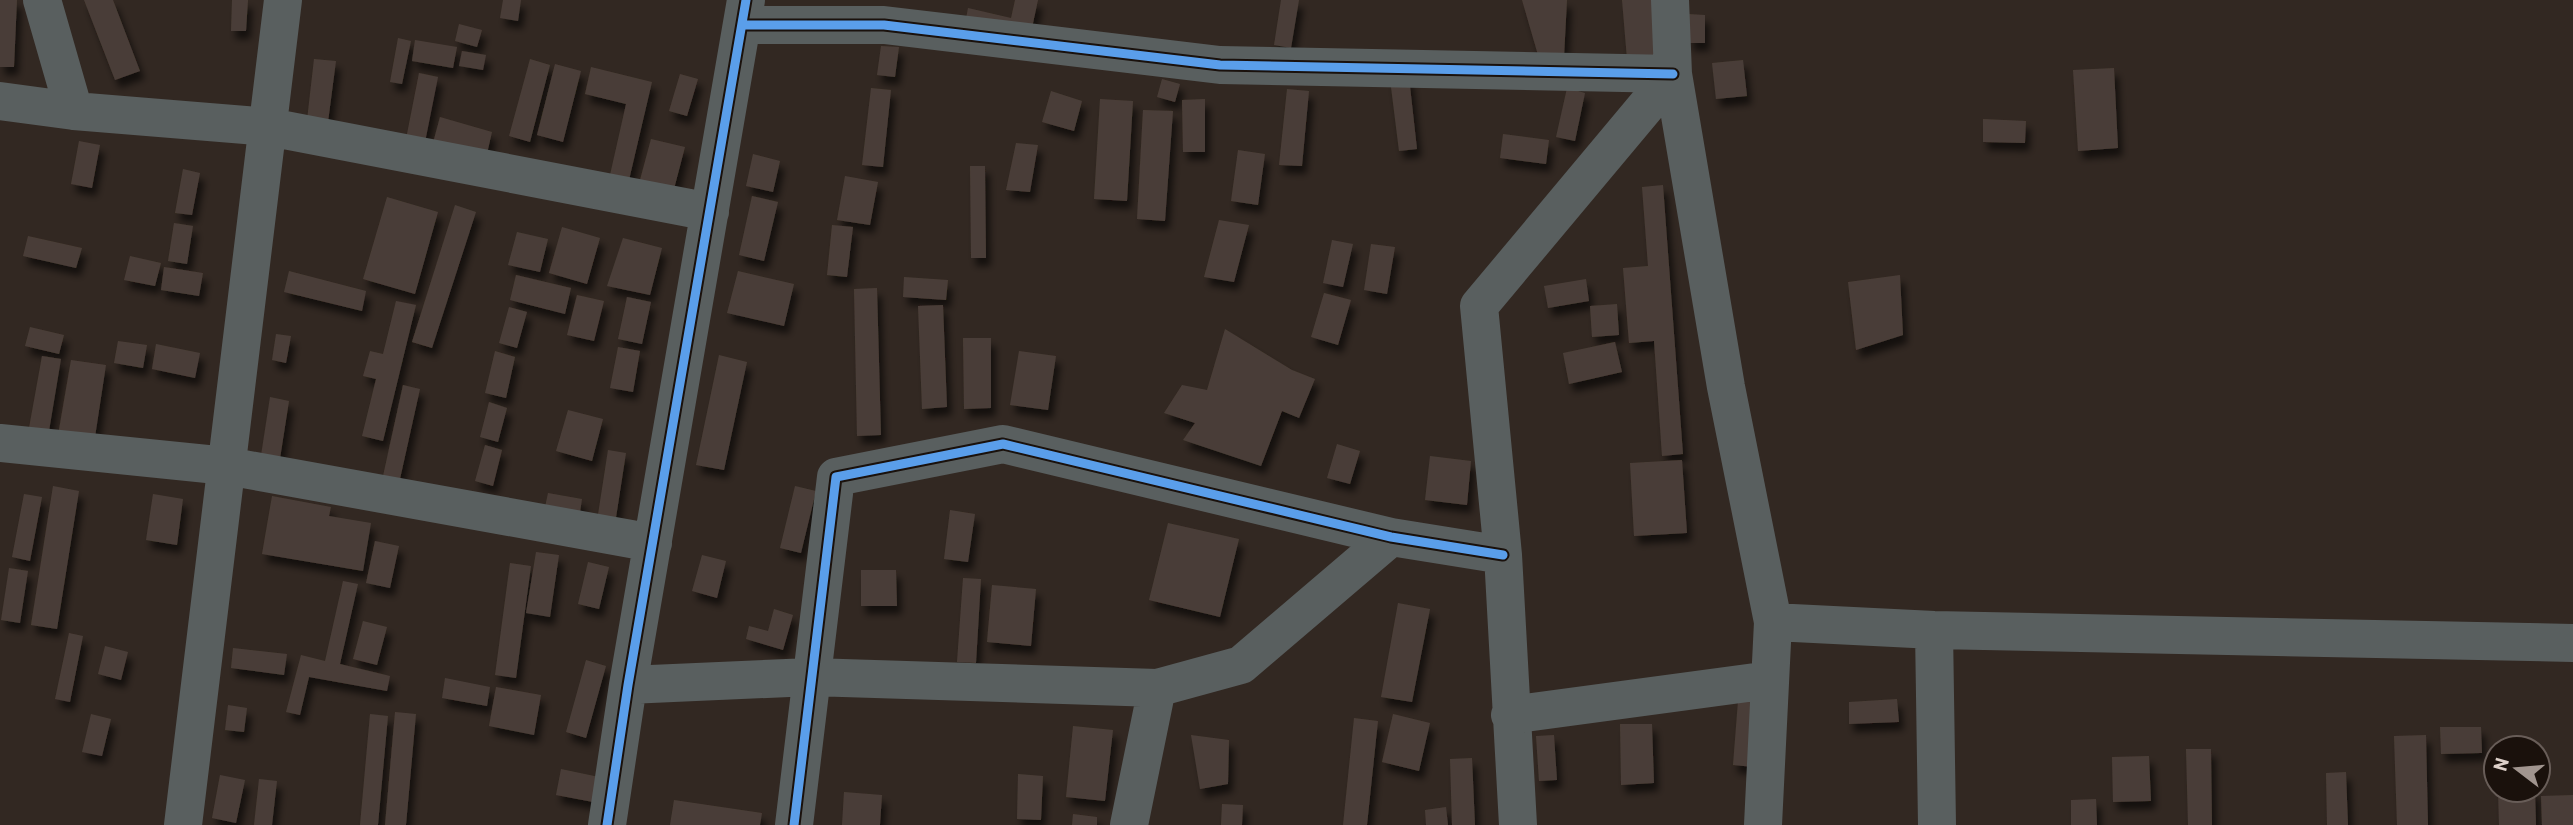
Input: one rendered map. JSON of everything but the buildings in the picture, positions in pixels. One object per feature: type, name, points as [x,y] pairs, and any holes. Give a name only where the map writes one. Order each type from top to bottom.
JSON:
[{"type":"street","points":[[42,0],[74,111]]},
{"type":"street","points":[[183,825],[283,0]]},
{"type":"street","points":[[1670,0],[1673,74],[1726,387],[1773,622],[1763,825]]},
{"type":"street","points":[[607,825],[628,685],[744,12],[884,25],[1220,65],[1673,74]]},
{"type":"street","points":[[1518,825],[1503,555],[1479,306],[1673,74]]},
{"type":"street","points":[[0,101],[74,111],[269,127],[710,212]]},
{"type":"street","points":[[0,443],[226,466],[653,543]]},
{"type":"street","points":[[794,825],[836,477],[1003,444],[1391,537],[1503,555]]},
{"type":"street","points":[[628,685],[811,677],[1157,688],[1241,664],[1391,537]]},
{"type":"street","points":[[1773,622],[1934,630],[2573,643]]},
{"type":"street","points":[[1934,630],[1937,825]]},
{"type":"street","points":[[1510,715],[1770,680]]},
{"type":"street","points":[[1129,825],[1157,688]]},
{"type":"cycle path","points":[[607,825],[628,685],[746,0]]},
{"type":"cycle path","points":[[742,25],[884,25],[1220,65],[1673,74]]},
{"type":"cycle path","points":[[794,825],[836,477],[1003,444],[1391,537],[1503,555]]}]
